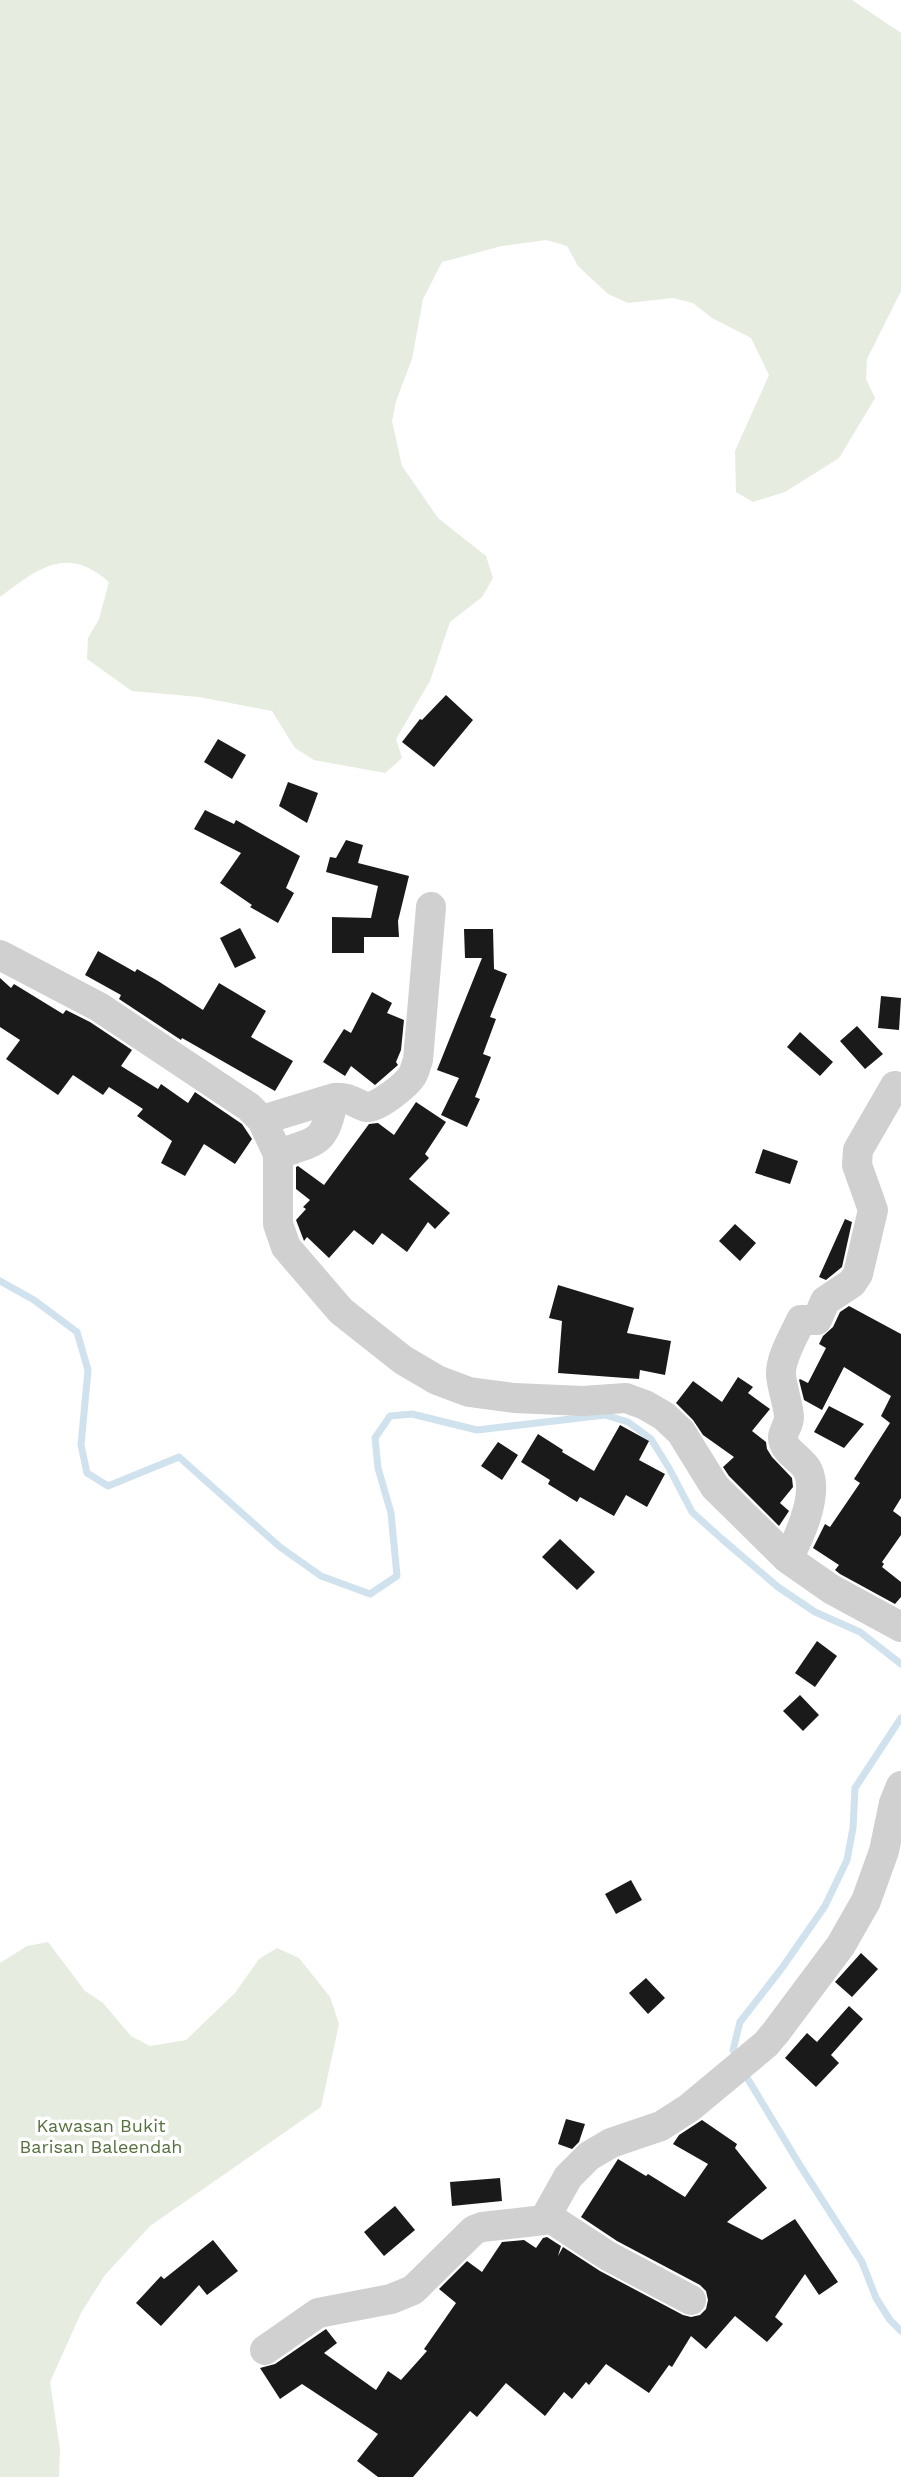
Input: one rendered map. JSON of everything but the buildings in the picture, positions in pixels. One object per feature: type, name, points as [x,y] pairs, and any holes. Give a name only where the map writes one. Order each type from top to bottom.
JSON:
[{"type":"street","points":[[262,1120],[334,1098],[346,1097],[368,1107],[375,1106],[404,1085],[413,1074],[418,1060],[431,907]]},
{"type":"street","points":[[0,955],[99,1007],[249,1107],[262,1120],[278,1154],[278,1224],[286,1247],[341,1311],[403,1360],[437,1380],[469,1392],[583,1401],[626,1398],[645,1405],[664,1416],[681,1432],[715,1487],[788,1559],[831,1589],[901,1627]]},
{"type":"street","points":[[788,1559],[808,1508],[810,1478],[807,1469],[785,1446],[782,1439],[789,1416],[785,1404],[782,1367],[801,1320],[817,1320],[825,1301],[852,1283],[858,1274],[873,1210],[857,1165],[858,1150],[895,1086]]},
{"type":"street","points":[[278,1154],[306,1145],[327,1129],[334,1098]]},
{"type":"street","points":[[265,2350],[318,2313],[391,2299],[413,2290],[474,2230],[539,2222],[547,2216],[568,2177],[589,2156],[611,2143],[661,2126],[689,2108],[758,2050],[785,2021],[841,1945],[866,1901],[892,1852],[894,1803],[901,1786]]},
{"type":"street","points":[[547,2216],[608,2256],[691,2300]]},
{"type":"green space","points":[[0,0],[852,0],[901,33],[901,291],[867,359],[866,379],[875,398],[839,458],[785,492],[753,502],[736,492],[735,451],[769,375],[751,338],[712,318],[693,303],[673,298],[628,303],[608,294],[578,266],[567,246],[546,240],[502,246],[442,262],[423,299],[412,359],[396,401],[392,421],[402,466],[438,518],[486,556],[493,578],[482,597],[450,622],[430,681],[396,739],[402,758],[385,773],[314,760],[295,748],[272,711],[199,697],[132,691],[87,659],[88,638],[99,619],[109,582],[94,571],[79,564],[53,565],[40,570],[0,597]]},
{"type":"green space","name":"Kawasan Bukit Barisan Baleendah","points":[[48,1942],[85,1991],[103,2003],[131,2036],[150,2046],[186,2040],[235,1993],[259,1959],[277,1948],[299,1958],[330,1997],[339,2024],[321,2107],[150,2226],[105,2275],[81,2313],[50,2382],[60,2450],[59,2477],[0,2477],[0,1963],[27,1946]]},
{"type":"waterway","points":[[0,1281],[34,1300],[77,1332],[88,1370],[81,1445],[87,1473],[108,1486],[179,1457],[280,1547],[321,1576],[370,1594],[397,1576],[391,1513],[378,1468],[375,1438],[390,1416],[412,1414],[477,1430],[605,1415],[628,1422],[651,1439],[692,1512],[778,1587],[815,1612],[860,1632],[901,1664]]},
{"type":"waterway","points":[[738,2060],[733,2050],[740,2022],[825,1906],[847,1860],[853,1828],[855,1788],[901,1718]]},
{"type":"waterway","points":[[743,2071],[862,2262],[876,2298],[890,2320],[901,2331]]}]
